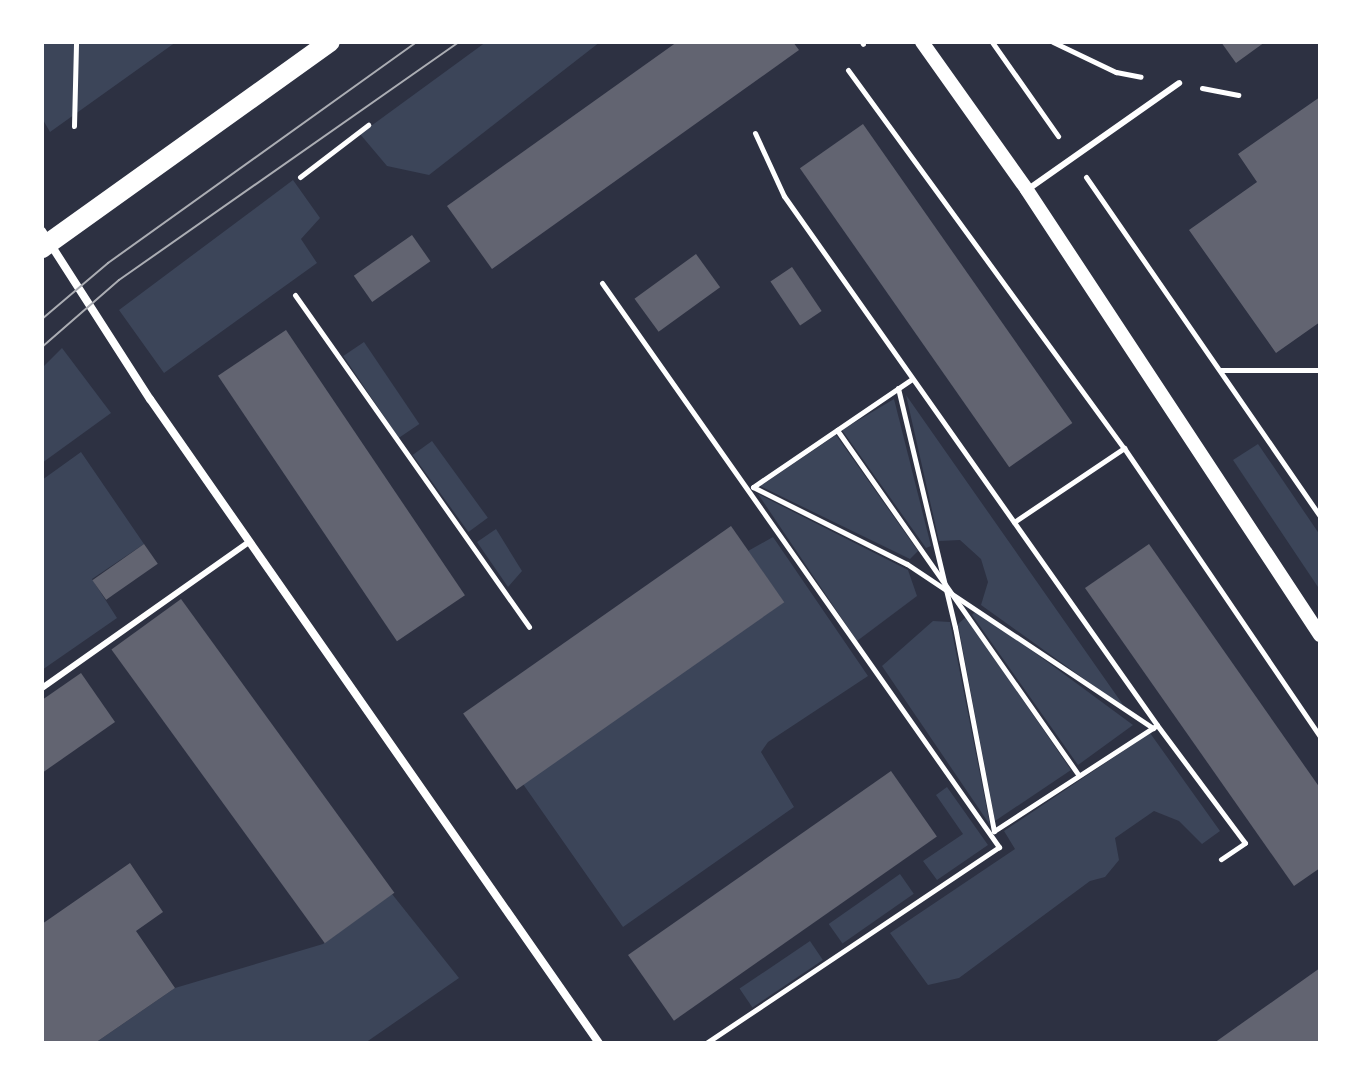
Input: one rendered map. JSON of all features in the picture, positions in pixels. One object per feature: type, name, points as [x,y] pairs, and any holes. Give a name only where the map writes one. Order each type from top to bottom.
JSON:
[{"type":"main road","points":[[44,241],[330,42]]},
{"type":"street","points":[[922,42],[1027,190],[1320,635]]},
{"type":"street","points":[[44,241],[249,542],[599,1043]]},
{"type":"lane","points":[[1027,190],[1179,83]]},
{"type":"lane","points":[[42,688],[249,542]]},
{"type":"path","points":[[74,126],[76,42]]},
{"type":"path","points":[[992,42],[1320,516]]},
{"type":"path","points":[[848,70],[1124,448],[1320,736]]},
{"type":"path","points":[[300,177],[368,125]]},
{"type":"path","points":[[755,133],[784,196],[1155,726],[1245,843],[1221,859]]},
{"type":"path","points":[[602,283],[751,488],[992,832],[999,847],[706,1043]]},
{"type":"path","points":[[295,295],[529,627]]},
{"type":"path","points":[[1220,370],[1320,370]]},
{"type":"path","points":[[751,488],[912,379]]},
{"type":"path","points":[[898,388],[946,588],[992,832]]},
{"type":"path","points":[[837,430],[1079,775]]},
{"type":"path","points":[[1014,522],[1124,448]]},
{"type":"path","points":[[751,488],[946,588],[1155,726]]},
{"type":"path","points":[[992,832],[1155,726]]},
{"type":"shaded area","points":[[42,42],[176,42],[50,132],[42,118]]},
{"type":"shaded area","points":[[486,42],[600,42],[429,175],[387,166],[360,134]]},
{"type":"shaded area","points":[[293,180],[320,218],[301,239],[317,263],[164,373],[119,310]]},
{"type":"shaded area","points":[[364,342],[419,424],[399,438],[343,356]]},
{"type":"shaded area","points":[[62,348],[111,413],[42,463],[42,368]]},
{"type":"shaded area","points":[[906,395],[1126,709],[981,605],[988,582],[981,559],[960,540],[939,541]]},
{"type":"shaded area","points":[[894,399],[931,546],[926,548],[842,430]]},
{"type":"shaded area","points":[[836,435],[918,551],[910,559],[760,486]]},
{"type":"shaded area","points":[[432,441],[488,518],[468,532],[413,455]]},
{"type":"shaded area","points":[[1258,444],[1320,535],[1320,590],[1233,460]]},
{"type":"shaded area","points":[[81,452],[144,544],[92,579],[117,618],[42,670],[42,480]]},
{"type":"shaded area","points":[[758,494],[908,570],[917,596],[857,641]]},
{"type":"shaded area","points":[[496,529],[522,571],[508,587],[477,542]]},
{"type":"shaded area","points":[[773,537],[868,676],[768,742],[761,752],[794,807],[623,927],[523,784],[784,602],[748,551]]},
{"type":"shaded area","points":[[977,610],[1133,725],[1078,765],[972,615]]},
{"type":"shaded area","points":[[966,617],[1071,770],[995,821],[958,624]]},
{"type":"shaded area","points":[[933,621],[950,622],[990,825],[882,666]]},
{"type":"shaded area","points":[[1150,733],[1220,831],[1202,844],[1179,821],[1154,811],[1115,838],[1119,860],[1105,877],[1090,881],[959,978],[928,985],[890,933],[1015,849],[1004,831]]},
{"type":"shaded area","points":[[947,787],[988,845],[937,880],[923,861],[963,834],[936,795]]},
{"type":"shaded area","points":[[900,874],[914,894],[842,944],[829,924]]},
{"type":"shaded area","points":[[392,894],[459,978],[365,1043],[95,1043],[175,988],[323,944]]},
{"type":"shaded area","points":[[810,941],[823,960],[752,1008],[740,989]]},
{"type":"building","points":[[677,42],[793,42],[799,50],[492,269],[447,206]]},
{"type":"building","points":[[1221,42],[1265,42],[1236,63]]},
{"type":"building","points":[[1320,97],[1320,322],[1276,353],[1189,230],[1257,182],[1238,154]]},
{"type":"building","points":[[863,124],[1072,423],[1009,467],[800,168]]},
{"type":"building","points":[[412,235],[430,261],[372,302],[354,276]]},
{"type":"building","points":[[696,254],[720,287],[659,332],[635,299]]},
{"type":"building","points":[[792,267],[822,311],[800,325],[770,282]]},
{"type":"building","points":[[286,330],[465,595],[397,641],[218,376]]},
{"type":"building","points":[[731,526],[784,602],[516,790],[463,714]]},
{"type":"building","points":[[144,544],[158,564],[106,600],[92,580]]},
{"type":"building","points":[[1149,544],[1320,788],[1320,868],[1294,886],[1085,588]]},
{"type":"building","points":[[181,599],[394,893],[325,943],[111,650]]},
{"type":"building","points":[[81,673],[115,722],[42,773],[42,700]]},
{"type":"building","points":[[891,771],[937,837],[674,1021],[628,955]]},
{"type":"building","points":[[130,863],[163,912],[136,931],[175,988],[95,1043],[42,1043],[42,924]]},
{"type":"building","points":[[1320,968],[1320,1043],[1214,1043]]},
{"type":"tram line","points":[[42,319],[108,263],[417,42]]},
{"type":"tram line","points":[[42,347],[119,280],[459,42]]}]
